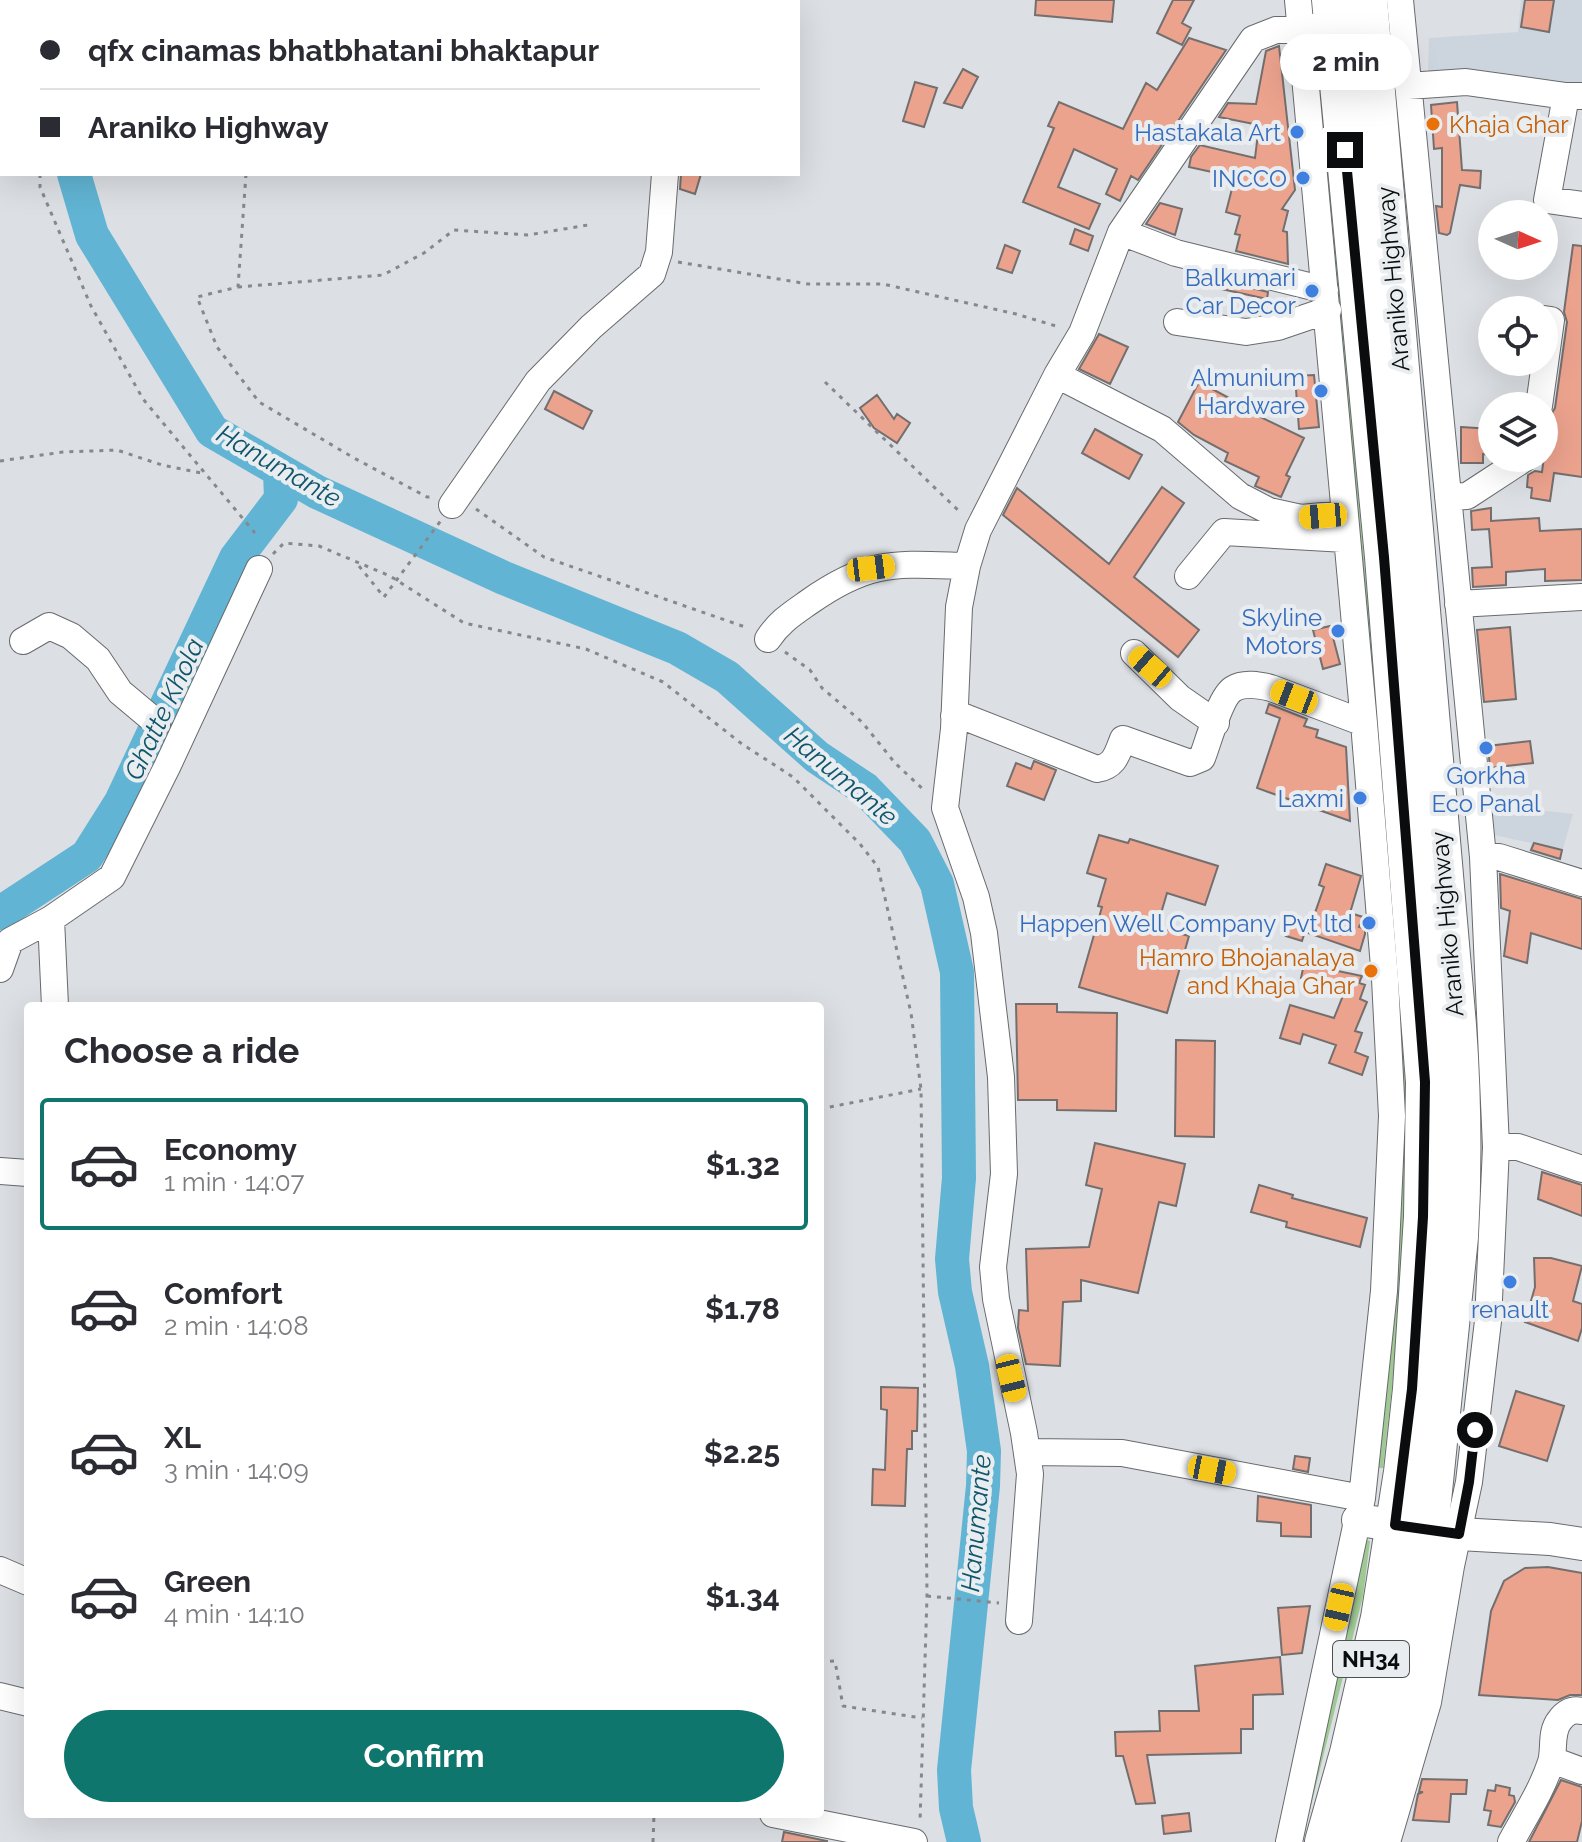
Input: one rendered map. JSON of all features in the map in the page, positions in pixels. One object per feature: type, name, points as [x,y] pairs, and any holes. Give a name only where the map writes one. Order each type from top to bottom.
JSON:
[{"type":"highway","name":"Araniko Highway","points":[[1358,1842],[1400,1689],[1428,1530],[1462,1191],[1461,1082],[1368,0]]},
{"type":"highway","name":"Araniko Highway","points":[[1322,18],[1384,557],[1425,1082],[1423,1217],[1412,1389],[1428,1530],[1380,1618],[1349,1753],[1324,1842]]},
{"type":"main road","points":[[1360,1509],[1428,1530],[1582,1544]]},
{"type":"street","points":[[1298,0],[1322,18]]},
{"type":"street","points":[[1387,1842],[1428,1702],[1451,1566],[1428,1530],[1469,1482],[1488,1321],[1496,1147],[1483,857],[1400,0]]},
{"type":"street","points":[[1012,1612],[1030,1492],[1027,1452],[996,1299],[993,1267],[1005,1151],[992,982],[976,897],[948,821],[945,802],[954,716],[959,607],[978,530],[1057,375],[1082,333],[1121,232],[1253,39],[1322,18]]},
{"type":"street","points":[[1289,1842],[1360,1509],[1384,1291],[1392,1116],[1385,979],[1327,300],[1322,18]]},
{"type":"street","points":[[1408,86],[1466,82],[1574,96],[1547,200],[1582,205]]},
{"type":"street","points":[[451,507],[538,381],[591,327],[652,274],[659,252],[665,176]]},
{"type":"street","points":[[1121,232],[1176,253],[1327,300]]},
{"type":"street","points":[[1177,322],[1246,332],[1278,327],[1327,300]]},
{"type":"street","points":[[1057,375],[1162,429],[1240,496],[1269,511],[1345,526]]},
{"type":"street","points":[[1448,497],[1467,496],[1504,472]]},
{"type":"street","points":[[1188,576],[1224,532],[1345,526]]},
{"type":"street","points":[[768,639],[778,623],[838,582],[871,568],[899,565],[967,566]]},
{"type":"street","points":[[0,969],[10,941],[51,919],[112,877],[259,569]]},
{"type":"street","points":[[1458,604],[1582,597]]},
{"type":"street","points":[[23,641],[49,626],[71,636],[98,659],[120,692],[157,723]]},
{"type":"street","points":[[1134,653],[1180,698],[1216,723]]},
{"type":"street","points":[[954,716],[962,716],[1097,769],[1114,762],[1123,739],[1190,763],[1202,758],[1225,698],[1233,689],[1257,684],[1364,723]]},
{"type":"street","points":[[1483,857],[1499,857],[1582,883]]},
{"type":"street","points":[[51,919],[55,1002]]},
{"type":"street","points":[[1496,1147],[1518,1147],[1582,1169]]},
{"type":"street","points":[[0,1171],[24,1173]]},
{"type":"street","points":[[1027,1452],[1122,1453],[1360,1509]]},
{"type":"street","points":[[0,1570],[24,1580]]},
{"type":"street","points":[[0,1696],[24,1702]]},
{"type":"street","points":[[1511,1842],[1552,1760],[1558,1721],[1567,1713],[1582,1711]]},
{"type":"street","points":[[1552,1760],[1582,1771]]},
{"type":"street","points":[[800,1818],[917,1835]]},
{"type":"path","points":[[40,176],[40,187],[91,306],[143,399],[255,533]]},
{"type":"path","points":[[238,287],[246,176]]},
{"type":"path","points":[[588,225],[528,235],[454,230],[424,253],[383,275],[238,287],[197,297],[217,347],[259,402],[354,458],[544,557],[744,625],[810,670],[822,688],[862,722],[895,763],[926,792],[945,802]]},
{"type":"path","points":[[656,262],[680,262],[808,284],[883,284],[1016,314],[1082,333]]},
{"type":"path","points":[[825,382],[978,530]]},
{"type":"path","points":[[0,461],[63,452],[117,450],[162,465],[206,474]]},
{"type":"path","points":[[357,563],[384,597],[451,507]]},
{"type":"path","points":[[259,569],[284,543],[319,546],[390,576],[464,623],[586,649],[663,682],[742,744],[793,777],[860,844],[878,867],[911,1013],[921,1089],[927,1596],[917,1835]]},
{"type":"path","points":[[824,1108],[921,1089]]},
{"type":"path","points":[[927,1596],[1012,1612]]},
{"type":"path","points":[[824,1662],[835,1661],[843,1706],[922,1718]]},
{"type":"path","points":[[653,1842],[654,1818]]},
{"type":"shaded area","points":[[1521,0],[1582,0],[1582,83],[1555,84],[1428,71],[1429,38],[1518,32]]},
{"type":"shaded area","points":[[1487,804],[1573,814],[1558,866],[1528,858],[1531,843],[1490,834]]},
{"type":"green space","points":[[1318,41],[1406,1054],[1406,1224],[1383,1468],[1378,1468],[1397,1223],[1311,42]]},
{"type":"green space","points":[[1364,1539],[1370,1541],[1363,1596],[1302,1842]]},
{"type":"building","points":[[1036,0],[1114,0],[1112,22],[1035,15]]},
{"type":"building","points":[[1173,0],[1194,0],[1182,23],[1191,28],[1182,45],[1157,33]]},
{"type":"building","points":[[1525,0],[1554,0],[1549,32],[1521,27]]},
{"type":"building","points":[[1189,38],[1226,50],[1138,180],[1131,176],[1120,201],[1106,194],[1117,169],[1074,149],[1058,187],[1100,204],[1089,229],[1023,202],[1054,128],[1048,126],[1059,102],[1123,129],[1146,83],[1157,90]]},
{"type":"building","points":[[1279,46],[1295,190],[1282,209],[1288,211],[1283,231],[1287,232],[1288,264],[1236,251],[1240,235],[1235,234],[1240,216],[1226,212],[1235,177],[1189,167],[1191,157],[1200,145],[1255,158],[1259,125],[1219,117],[1228,103],[1256,104],[1266,51]]},
{"type":"building","points":[[963,69],[978,77],[962,108],[944,103]]},
{"type":"building","points":[[915,82],[937,88],[924,127],[903,121]]},
{"type":"building","points":[[1457,102],[1462,170],[1481,171],[1480,188],[1460,185],[1450,233],[1447,235],[1439,233],[1436,206],[1442,207],[1442,148],[1434,149],[1431,105]]},
{"type":"building","points":[[681,176],[700,176],[695,194],[680,189]]},
{"type":"building","points":[[1160,203],[1182,209],[1175,235],[1146,224]]},
{"type":"building","points":[[1075,229],[1093,236],[1088,251],[1070,244]]},
{"type":"building","points":[[1005,245],[1020,251],[1012,273],[997,268]]},
{"type":"building","points":[[1573,245],[1582,246],[1582,477],[1554,473],[1550,501],[1531,498],[1532,488],[1527,487],[1528,475],[1533,472],[1558,472],[1557,392],[1567,322],[1564,312]]},
{"type":"building","points":[[1187,272],[1268,292],[1267,299],[1185,281]]},
{"type":"building","points":[[1099,334],[1128,347],[1110,384],[1079,369]]},
{"type":"building","points":[[1314,375],[1319,427],[1299,429],[1295,376]]},
{"type":"building","points":[[1199,382],[1248,408],[1246,410],[1304,438],[1286,475],[1290,477],[1281,497],[1255,486],[1259,477],[1225,461],[1228,453],[1194,435],[1178,422]]},
{"type":"building","points":[[554,391],[592,411],[583,429],[545,409]]},
{"type":"building","points":[[877,395],[894,419],[897,414],[910,423],[897,443],[874,428],[860,408]]},
{"type":"building","points":[[1461,427],[1478,428],[1478,463],[1461,463]]},
{"type":"building","points":[[1095,429],[1142,455],[1129,479],[1082,453]]},
{"type":"building","points":[[1162,487],[1184,503],[1134,577],[1199,630],[1178,657],[1003,515],[1017,488],[1109,564]]},
{"type":"building","points":[[1491,508],[1491,521],[1539,518],[1540,531],[1582,529],[1582,580],[1545,581],[1545,569],[1506,572],[1506,585],[1473,587],[1472,568],[1492,567],[1489,529],[1472,530],[1471,511]]},
{"type":"building","points":[[1330,626],[1340,664],[1323,669],[1313,630]]},
{"type":"building","points":[[1510,627],[1516,699],[1484,702],[1477,630]]},
{"type":"building","points":[[1269,704],[1307,719],[1304,726],[1318,730],[1316,737],[1346,747],[1350,821],[1257,788],[1280,718],[1266,713]]},
{"type":"building","points":[[1530,741],[1533,763],[1490,768],[1488,746]]},
{"type":"building","points":[[1034,761],[1056,770],[1044,800],[1007,786],[1016,763],[1031,769]]},
{"type":"building","points":[[1099,835],[1128,843],[1130,839],[1218,866],[1205,905],[1167,893],[1157,927],[1189,936],[1167,1013],[1079,987],[1102,907],[1098,906],[1106,879],[1087,873]]},
{"type":"building","points":[[1534,843],[1562,850],[1560,859],[1531,850]]},
{"type":"building","points":[[1326,864],[1361,876],[1350,913],[1363,917],[1359,927],[1365,929],[1365,934],[1360,951],[1308,933],[1324,887],[1319,885]]},
{"type":"building","points":[[1500,874],[1582,899],[1582,949],[1531,933],[1527,963],[1504,956],[1510,911],[1501,908]]},
{"type":"building","points":[[1292,917],[1308,922],[1302,941],[1286,936]]},
{"type":"building","points":[[1304,964],[1362,976],[1359,983],[1365,985],[1360,999],[1367,1002],[1355,1031],[1362,1033],[1355,1052],[1368,1057],[1362,1075],[1329,1063],[1336,1045],[1303,1034],[1300,1044],[1280,1038],[1290,1005],[1334,1018],[1344,993],[1333,989],[1335,984],[1301,978]]},
{"type":"building","points":[[1016,1004],[1057,1004],[1057,1012],[1117,1013],[1116,1111],[1057,1110],[1057,1100],[1018,1100]]},
{"type":"building","points":[[1176,1040],[1215,1041],[1214,1137],[1175,1136]]},
{"type":"building","points":[[1095,1143],[1185,1164],[1176,1206],[1159,1202],[1138,1293],[1081,1280],[1081,1301],[1063,1302],[1060,1366],[1026,1364],[1018,1328],[1019,1310],[1028,1311],[1026,1249],[1089,1247],[1102,1189],[1086,1185]]},
{"type":"building","points":[[1542,1172],[1582,1185],[1582,1216],[1538,1199]]},
{"type":"building","points":[[1259,1185],[1293,1195],[1292,1198],[1367,1218],[1360,1247],[1286,1227],[1287,1222],[1251,1212]]},
{"type":"building","points":[[1534,1258],[1551,1258],[1582,1266],[1573,1301],[1582,1304],[1582,1328],[1578,1341],[1525,1322],[1535,1287]]},
{"type":"building","points":[[881,1387],[918,1388],[917,1431],[912,1431],[912,1449],[907,1449],[905,1506],[872,1505],[873,1469],[885,1470],[887,1410],[881,1409]]},
{"type":"building","points":[[1516,1391],[1564,1406],[1547,1461],[1499,1446]]},
{"type":"building","points":[[1295,1456],[1310,1458],[1308,1472],[1293,1469]]},
{"type":"building","points":[[1258,1496],[1311,1505],[1311,1537],[1281,1536],[1281,1523],[1257,1521]]},
{"type":"building","points":[[1548,1567],[1582,1573],[1582,1695],[1570,1695],[1558,1700],[1479,1695],[1491,1611],[1504,1581],[1525,1568]]},
{"type":"building","points":[[1310,1606],[1302,1653],[1282,1655],[1278,1608]]},
{"type":"building","points":[[1280,1657],[1283,1694],[1253,1695],[1253,1729],[1241,1729],[1241,1753],[1147,1755],[1155,1803],[1136,1804],[1123,1756],[1116,1756],[1115,1732],[1160,1731],[1159,1711],[1199,1711],[1195,1666]]},
{"type":"building","points":[[1422,1779],[1467,1780],[1466,1794],[1451,1794],[1449,1822],[1413,1820],[1418,1794],[1423,1792],[1419,1792]]},
{"type":"building","points":[[1561,1780],[1582,1787],[1582,1821],[1577,1842],[1529,1842]]},
{"type":"building","points":[[1496,1785],[1510,1788],[1509,1795],[1514,1796],[1515,1802],[1501,1827],[1488,1825],[1491,1811],[1484,1810],[1488,1790],[1495,1791]]},
{"type":"building","points":[[1189,1813],[1191,1831],[1164,1834],[1162,1816]]},
{"type":"building","points":[[784,1832],[827,1841],[827,1842],[782,1842]]},
{"type":"waterway","name":"Hanumante","points":[[75,176],[92,235],[212,431],[317,492],[504,578],[677,648],[727,677],[817,757],[865,789],[915,841],[937,884],[957,972],[959,1178],[952,1259],[955,1292],[972,1366],[984,1451],[954,1770],[956,1808],[964,1842]]},
{"type":"waterway","name":"Ghatte Khola","points":[[0,913],[87,856],[121,802],[236,558],[281,499],[280,471]]},
{"type":"place","name":"Khaja Ghar","points":[[1433,124]]},
{"type":"place","name":"Hastakala Art","points":[[1297,132]]},
{"type":"place","name":"INCCO","points":[[1303,178]]},
{"type":"place","name":"Balkumari Car Decor","points":[[1312,291]]},
{"type":"place","name":"Almunium Hardware","points":[[1321,391]]},
{"type":"place","name":"Skyline Motors","points":[[1338,631]]},
{"type":"place","name":"Gorkha Eco Panal","points":[[1486,748]]},
{"type":"place","name":"Laxmi","points":[[1360,798]]},
{"type":"place","name":"Happen Well Company Pvt ltd","points":[[1369,923]]},
{"type":"place","name":"Hamro Bhojanalaya and Khaja Ghar","points":[[1371,971]]},
{"type":"place","name":"renault","points":[[1510,1282]]},
{"type":"route","points":[[1345,150],[1384,557],[1425,1082],[1423,1217],[1412,1389],[1395,1525],[1459,1534],[1475,1430]]}]
